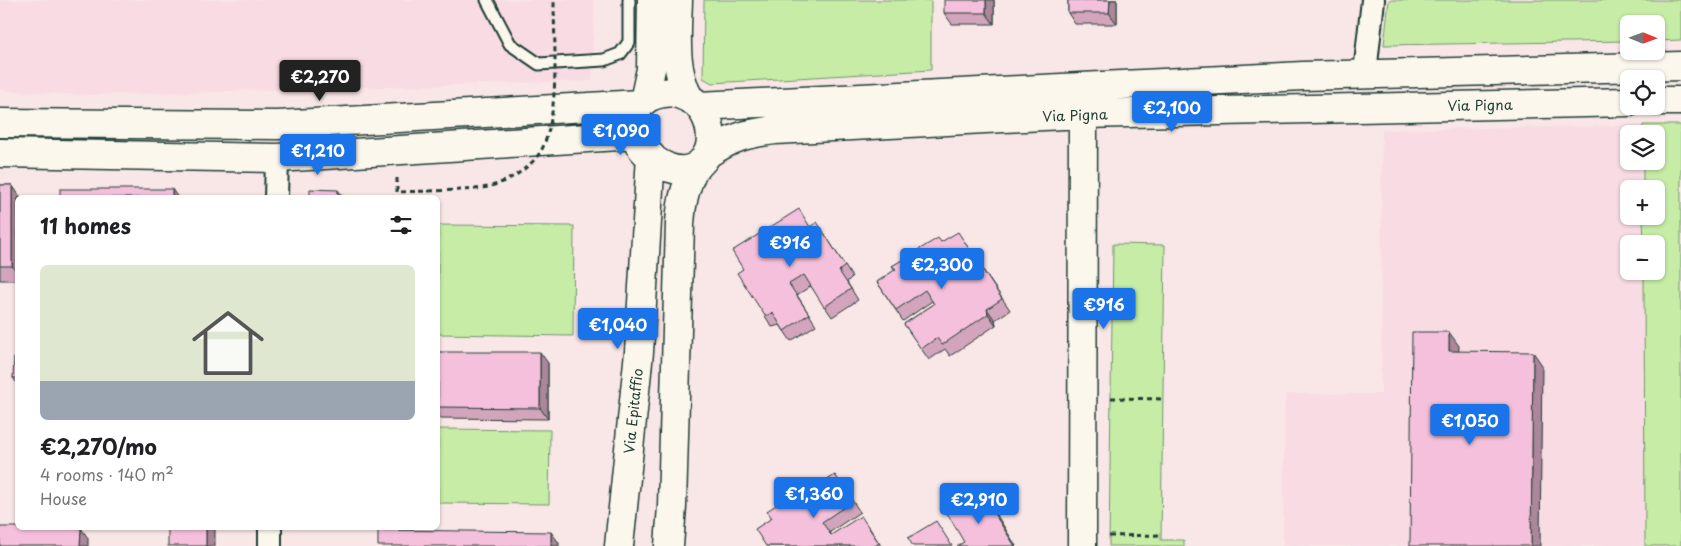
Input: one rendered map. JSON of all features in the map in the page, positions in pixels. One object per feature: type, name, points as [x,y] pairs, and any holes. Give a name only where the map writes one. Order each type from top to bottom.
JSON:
[{"type":"main road","points":[[652,0],[651,69],[642,102],[636,113],[634,134],[644,151],[667,168],[684,171],[701,161]]},
{"type":"main road","points":[[669,546],[672,506],[680,224],[686,187],[701,161],[709,152],[711,132],[694,102],[682,86],[677,55],[678,0]]},
{"type":"main road","points":[[0,123],[278,125],[642,102],[648,97],[672,92],[694,102],[1364,73],[1681,66]]},
{"type":"main road","points":[[1665,101],[1681,100]]},
{"type":"main road","name":"Via Pigna","points":[[701,161],[728,141],[744,134],[775,130],[1083,114],[1620,102]]},
{"type":"main road","points":[[1082,546],[1083,114]]},
{"type":"main road","points":[[0,154],[277,158],[634,134]]},
{"type":"main road","name":"Via Epitaffio","points":[[620,546],[639,352],[651,156]]},
{"type":"street","points":[[1364,73],[1373,0]]},
{"type":"street","points":[[276,195],[277,158]]},
{"type":"street","points":[[270,530],[270,546]]},
{"type":"lane","points":[[487,0],[510,44],[539,64],[604,60],[620,54],[629,42],[629,0]]},
{"type":"path","points":[[397,192],[484,188],[509,180],[528,166],[542,149],[549,129],[553,103],[554,0]]},
{"type":"path","points":[[1111,398],[1163,399]]},
{"type":"path","points":[[1109,536],[1161,536]]},
{"type":"shaded area","points":[[0,0],[594,0],[592,81],[84,95],[0,90]]},
{"type":"shaded area","points":[[1620,125],[1620,170],[1643,170],[1643,180],[1620,180],[1620,225],[1643,225],[1644,235],[1620,235],[1620,280],[1644,280],[1645,546],[1283,546],[1285,394],[1381,394],[1382,130]]},
{"type":"green space","points":[[704,0],[931,0],[931,70],[712,83],[703,78]]},
{"type":"green space","points":[[1389,0],[1681,0],[1681,40],[1665,41],[1665,15],[1620,15],[1620,41],[1384,45]]},
{"type":"green space","points":[[1665,125],[1681,125],[1681,546],[1645,546],[1644,280],[1665,280],[1665,235],[1644,235],[1643,225],[1665,225],[1665,180],[1643,180],[1643,170],[1665,170]]},
{"type":"green space","points":[[440,225],[574,226],[573,336],[440,334]]},
{"type":"green space","points":[[1113,244],[1165,245],[1161,540],[1184,540],[1184,546],[1109,546]]},
{"type":"green space","points":[[440,429],[550,430],[549,504],[440,503]]},
{"type":"building","points":[[944,0],[986,0],[986,13],[944,13]]},
{"type":"building","points":[[1068,0],[1110,0],[1109,13],[1068,13]]},
{"type":"building","points":[[0,185],[12,185],[12,266],[0,266]]},
{"type":"building","points":[[60,189],[172,189],[172,195],[60,195]]},
{"type":"building","points":[[310,189],[338,190],[338,195],[310,195]]},
{"type":"building","points":[[799,209],[810,227],[817,222],[845,266],[839,271],[851,289],[824,307],[804,275],[789,284],[809,314],[784,331],[773,313],[765,316],[737,273],[743,269],[732,251]]},
{"type":"building","points":[[958,232],[1002,299],[987,309],[988,314],[942,345],[937,338],[921,349],[904,324],[934,304],[925,290],[896,310],[877,282],[896,269],[892,266],[938,238],[941,242]]},
{"type":"building","points":[[1412,332],[1449,332],[1449,351],[1533,352],[1531,546],[1410,546]]},
{"type":"building","points":[[440,352],[540,352],[540,408],[440,407]]},
{"type":"building","points":[[14,358],[15,358],[15,378],[13,378]]},
{"type":"building","points":[[835,475],[853,501],[822,522],[831,535],[861,516],[879,543],[875,546],[766,546],[755,529],[772,518],[767,511],[814,480],[818,486]]},
{"type":"building","points":[[976,494],[985,508],[990,507],[1015,546],[957,546],[964,542],[947,513]]},
{"type":"building","points":[[936,521],[952,546],[913,546],[908,538]]},
{"type":"building","points":[[0,527],[15,527],[15,530],[81,530],[80,546],[0,546]]},
{"type":"building","points":[[168,530],[206,530],[206,546],[168,546]]},
{"type":"building","points":[[378,530],[551,532],[551,546],[378,546]]}]
